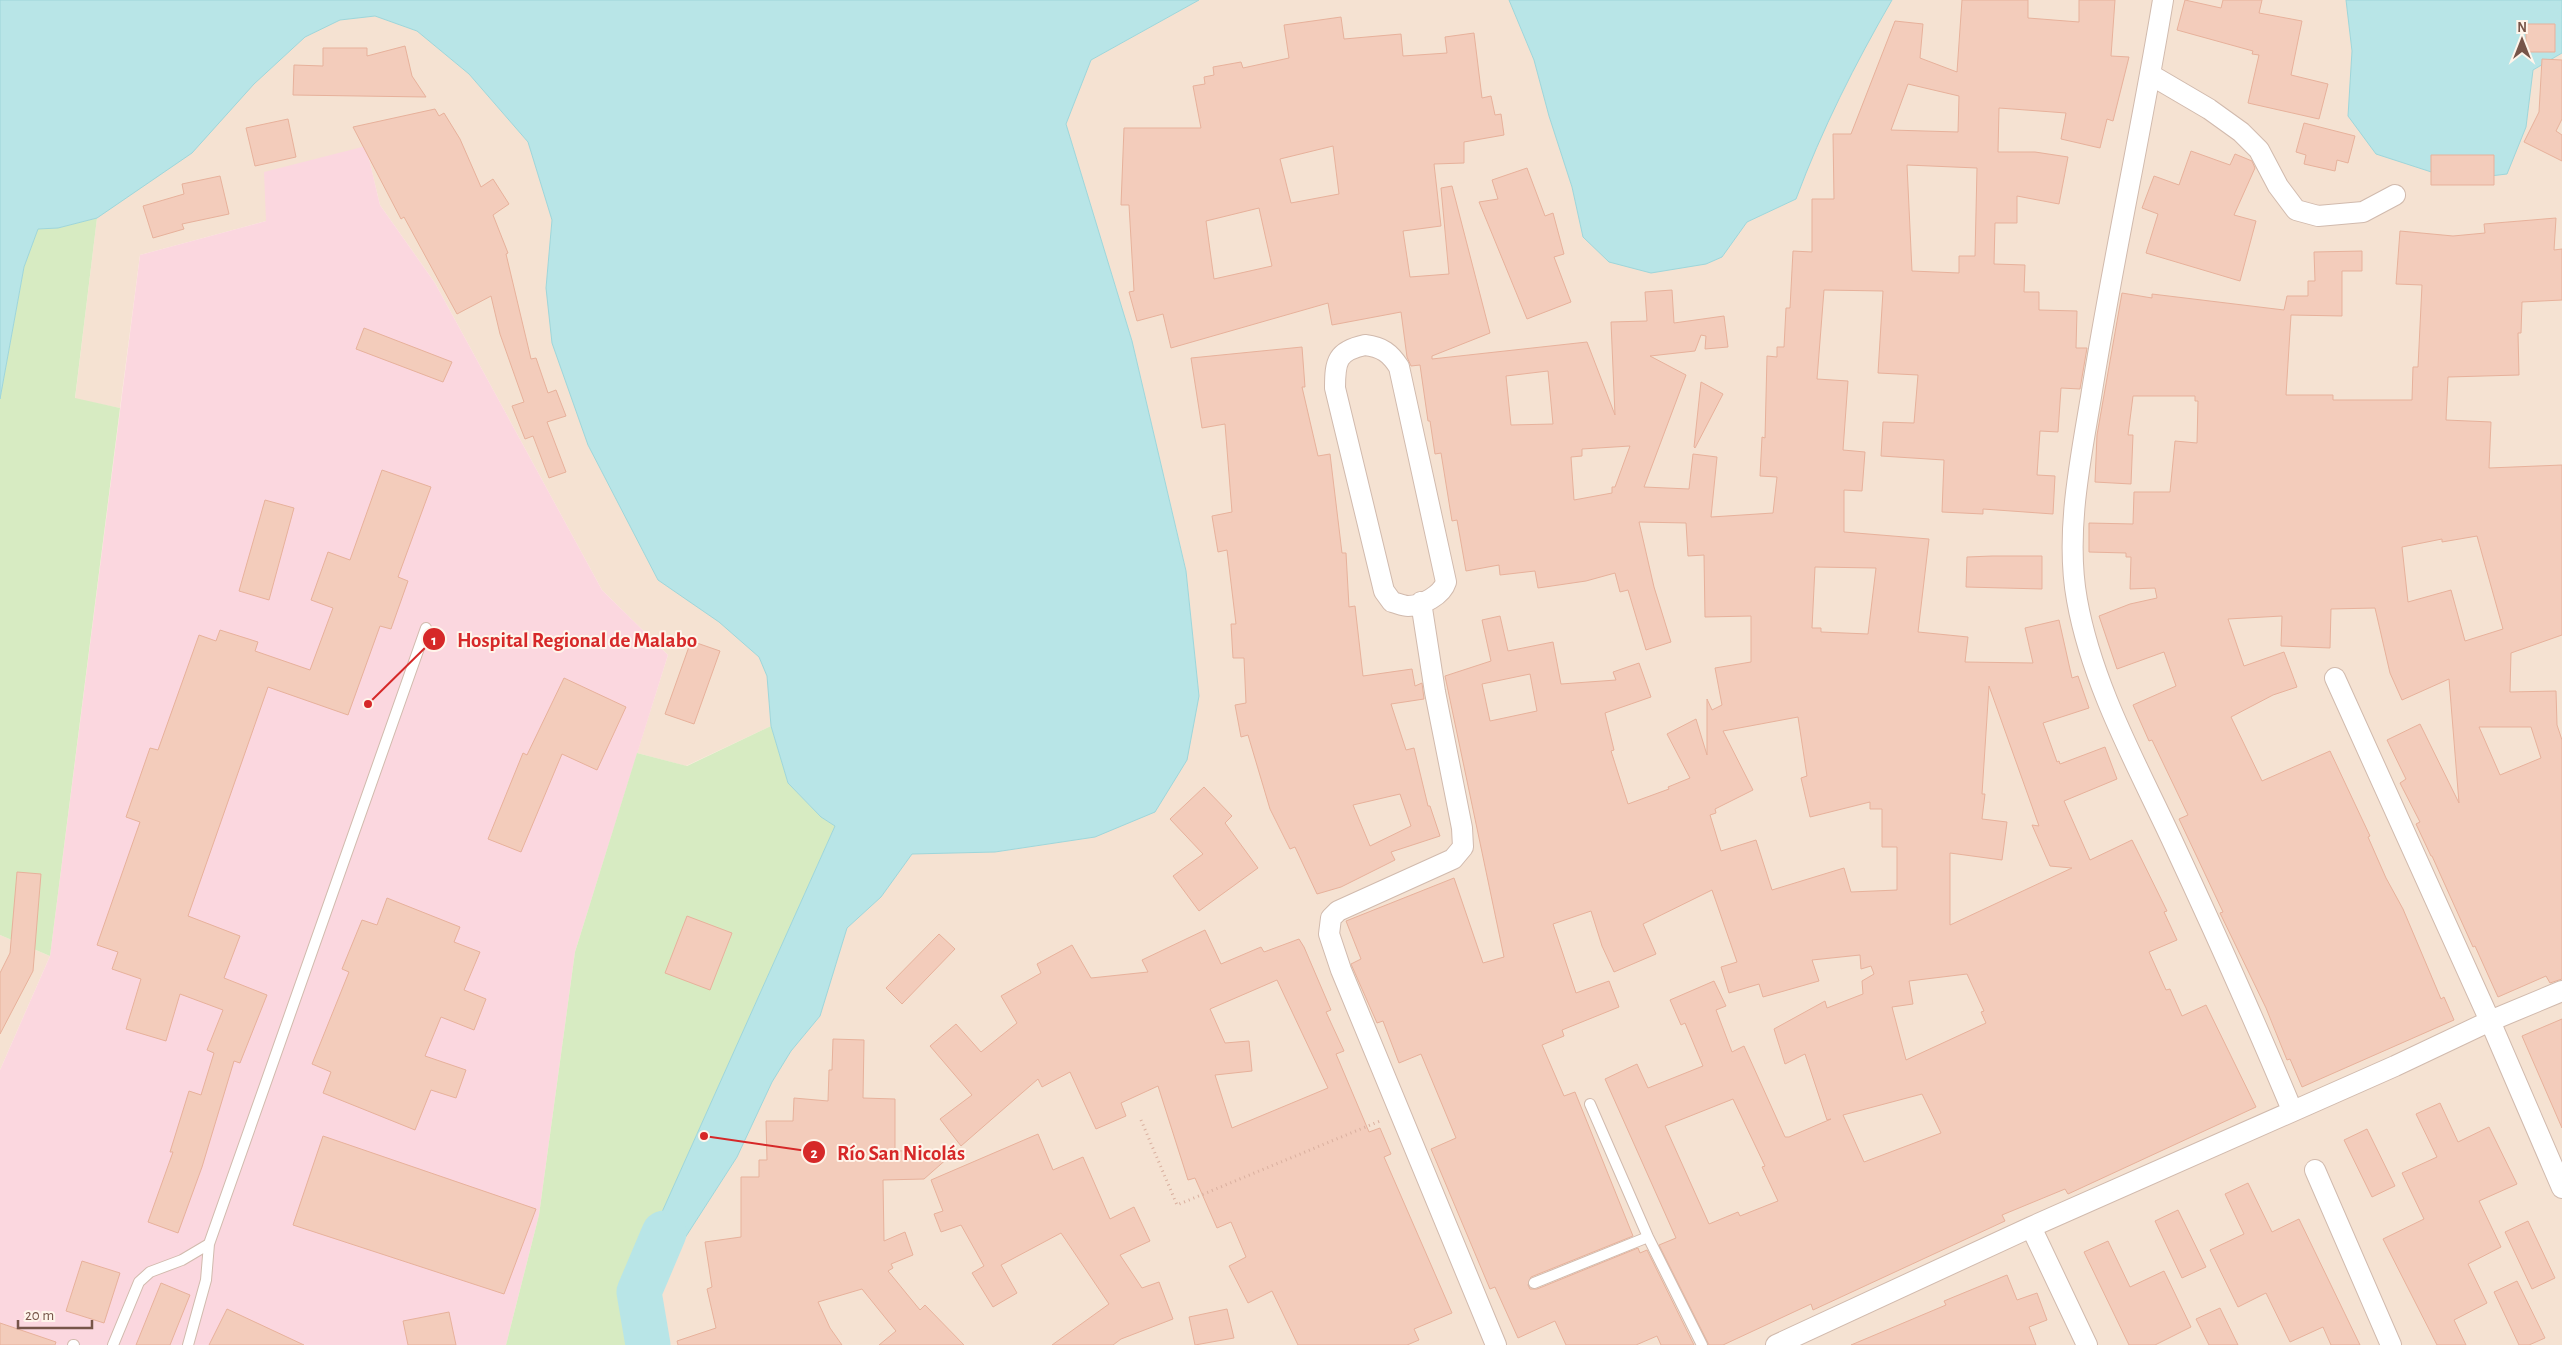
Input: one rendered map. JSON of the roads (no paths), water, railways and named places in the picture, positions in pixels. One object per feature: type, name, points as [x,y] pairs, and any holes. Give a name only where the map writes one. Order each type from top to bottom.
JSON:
[{"type":"street","points":[[2163,0],[2151,76],[2100,338],[2077,481],[2073,546],[2076,598],[2091,658],[2111,710],[2235,974],[2292,1110]]},
{"type":"street","points":[[2151,76],[2209,109],[2241,132],[2259,150],[2278,186],[2296,210],[2318,216],[2362,212],[2395,195]]},
{"type":"street","points":[[1365,345],[1377,347],[1390,354],[1399,367],[1446,582],[1443,589],[1421,602],[1408,606],[1392,602],[1384,591],[1335,388],[1335,370],[1339,356],[1350,348],[1365,345]]},
{"type":"street","points":[[1421,602],[1462,828],[1463,846],[1453,859],[1338,910],[1331,918],[1328,926],[1341,970],[1496,1345]]},
{"type":"street","points":[[2334,678],[2490,1021],[2562,1188]]},
{"type":"street","points":[[1786,1343],[2031,1227],[2395,1066],[2490,1021],[2562,991]]},
{"type":"street","points":[[2315,1170],[2392,1345]]},
{"type":"street","points":[[2031,1227],[2087,1345]]},
{"type":"lane","points":[[188,1345],[206,1280],[209,1244],[426,628]]},
{"type":"lane","points":[[1590,1104],[1648,1237],[1702,1345]]},
{"type":"lane","points":[[1534,1282],[1648,1237]]},
{"type":"lane","points":[[113,1345],[139,1282],[150,1272],[182,1260],[209,1244]]},
{"type":"water","points":[[0,0],[1199,0],[1091,60],[1066,124],[1132,341],[1186,571],[1199,696],[1187,760],[1155,812],[1095,837],[995,852],[912,854],[881,897],[847,928],[820,1016],[791,1051],[772,1082],[737,1157],[656,1283],[649,1301],[632,1279],[835,826],[821,817],[788,783],[771,726],[767,676],[759,657],[719,622],[658,580],[588,445],[552,343],[546,288],[552,220],[528,142],[469,74],[417,31],[375,16],[340,20],[305,37],[254,84],[192,153],[97,218],[58,228],[38,229],[24,267],[0,399]]},
{"type":"water","points":[[1509,0],[1892,0],[1840,97],[1796,199],[1747,222],[1722,257],[1706,264],[1651,273],[1609,262],[1583,237],[1572,187],[1549,116],[1534,60]]},
{"type":"water","points":[[2346,0],[2562,0],[2562,53],[2533,70],[2526,127],[2507,174],[2456,180],[2376,154],[2348,116],[2352,51]]},
{"type":"waterway","points":[[648,1345],[639,1292],[664,1233]]},
{"type":"place","name":"Hospital Regional de Malabo","points":[[368,704]]},
{"type":"place","name":"Río San Nicolás","points":[[704,1136]]}]
